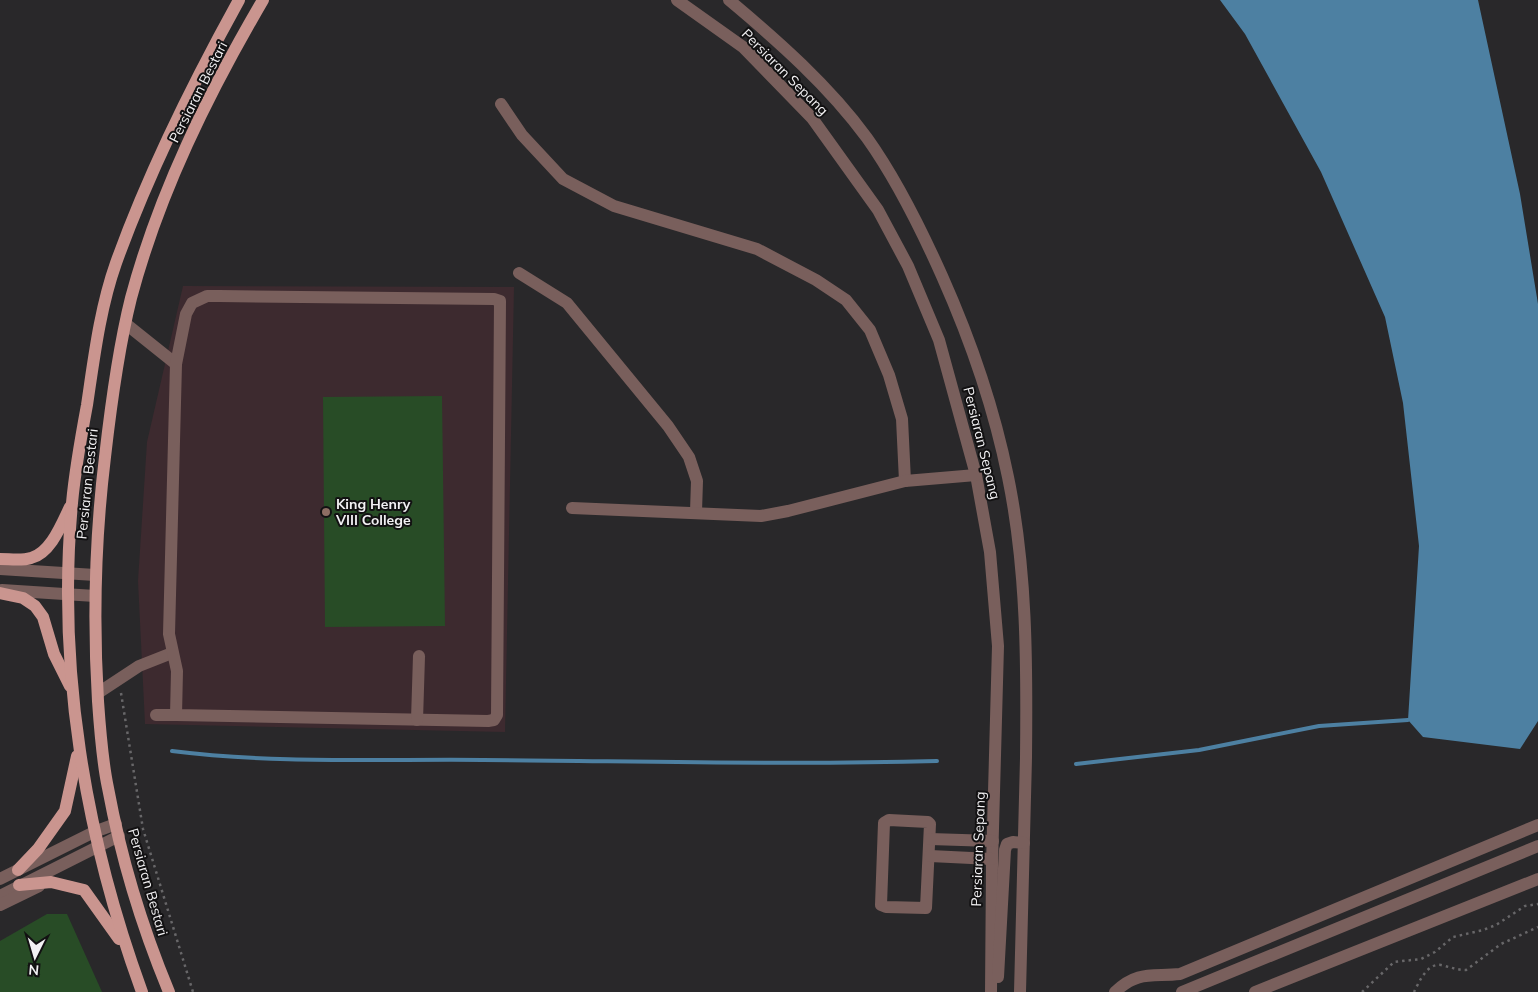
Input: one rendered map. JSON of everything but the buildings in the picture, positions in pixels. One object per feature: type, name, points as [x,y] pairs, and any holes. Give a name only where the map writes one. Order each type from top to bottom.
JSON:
[{"type":"main road","name":"Persiaran Bestari","points":[[142,992],[126,948],[97,846],[78,750],[72,691],[68,594],[72,502],[94,356],[107,292],[116,263],[156,161],[195,80],[240,0]]},
{"type":"main road","name":"Persiaran Bestari","points":[[169,992],[137,905],[118,830],[104,763],[98,693],[94,596],[99,503],[108,429],[126,324],[147,249],[177,167],[213,88],[263,0]]},
{"type":"main road","points":[[0,559],[32,558],[45,549],[57,534],[72,502]]},
{"type":"main road","points":[[0,592],[23,598],[35,606],[43,616],[54,654],[72,691]]},
{"type":"main road","points":[[18,870],[38,849],[65,811],[78,750]]},
{"type":"main road","points":[[19,885],[51,882],[84,890],[126,948]]},
{"type":"street","name":"Persiaran Sepang","points":[[677,0],[742,47],[812,118],[878,210],[908,266],[939,340],[976,475],[990,552],[998,646],[992,859],[991,992]]},
{"type":"street","name":"Persiaran Sepang","points":[[729,0],[766,30],[821,85],[867,139],[899,190],[923,237],[966,331],[995,421],[1008,478],[1019,549],[1026,644],[1020,992]]},
{"type":"street","points":[[501,104],[522,135],[563,179],[614,206],[757,249],[816,280],[846,300],[870,330],[889,375],[902,419],[905,481]]},
{"type":"street","points":[[519,273],[566,302],[668,426],[690,457],[697,481],[696,512]]},
{"type":"street","points":[[156,715],[494,720],[497,715],[500,301],[494,299],[207,296],[192,302],[186,314],[176,364],[169,575],[169,634],[176,671],[176,715]]},
{"type":"street","points":[[126,324],[176,364]]},
{"type":"street","points":[[572,508],[761,516],[788,511],[905,481],[976,475]]},
{"type":"street","points":[[0,569],[95,575]]},
{"type":"street","points":[[0,592],[94,596]]},
{"type":"street","points":[[98,693],[139,666],[172,653]]},
{"type":"street","points":[[417,720],[419,656]]},
{"type":"street","points":[[889,820],[928,822],[930,839],[926,908],[883,907],[884,823],[889,820]]},
{"type":"street","points":[[1115,992],[1138,977],[1159,973],[1180,974],[1538,825]]},
{"type":"street","points":[[0,879],[94,832],[118,830]]},
{"type":"street","points":[[0,896],[97,846],[118,830]]},
{"type":"street","points":[[930,839],[993,842]]},
{"type":"street","points":[[996,992],[1001,946],[1005,850],[1008,844],[1013,842],[1024,843]]},
{"type":"street","points":[[1182,992],[1538,846]]},
{"type":"street","points":[[930,856],[992,859]]},
{"type":"street","points":[[1255,992],[1538,878]]},
{"type":"street","points":[[0,906],[30,889],[51,882]]},
{"type":"path","points":[[118,680],[143,829],[194,992]]},
{"type":"path","points":[[1362,992],[1394,962],[1421,959],[1435,952],[1453,937],[1496,925],[1525,906],[1538,904]]},
{"type":"path","points":[[1414,992],[1425,973],[1432,967],[1439,964],[1466,970],[1501,944],[1538,927]]},
{"type":"shaded area","name":"King Henry VIII College","points":[[183,286],[514,287],[505,732],[145,724],[138,581],[147,442]]},
{"type":"green space","points":[[442,396],[445,626],[325,627],[323,397]]},
{"type":"green space","points":[[47,914],[67,914],[102,992],[0,992],[0,941]]},
{"type":"water","points":[[1220,0],[1478,0],[1520,194],[1538,304],[1538,721],[1520,749],[1423,737],[1408,720],[1419,546],[1403,403],[1385,317],[1321,172],[1245,34]]},
{"type":"waterway","points":[[1076,764],[1199,750],[1319,726],[1408,720]]},
{"type":"waterway","points":[[172,751],[250,758],[328,760],[767,763],[937,761]]},
{"type":"place","name":"King Henry VIII College","points":[[326,512]]}]
